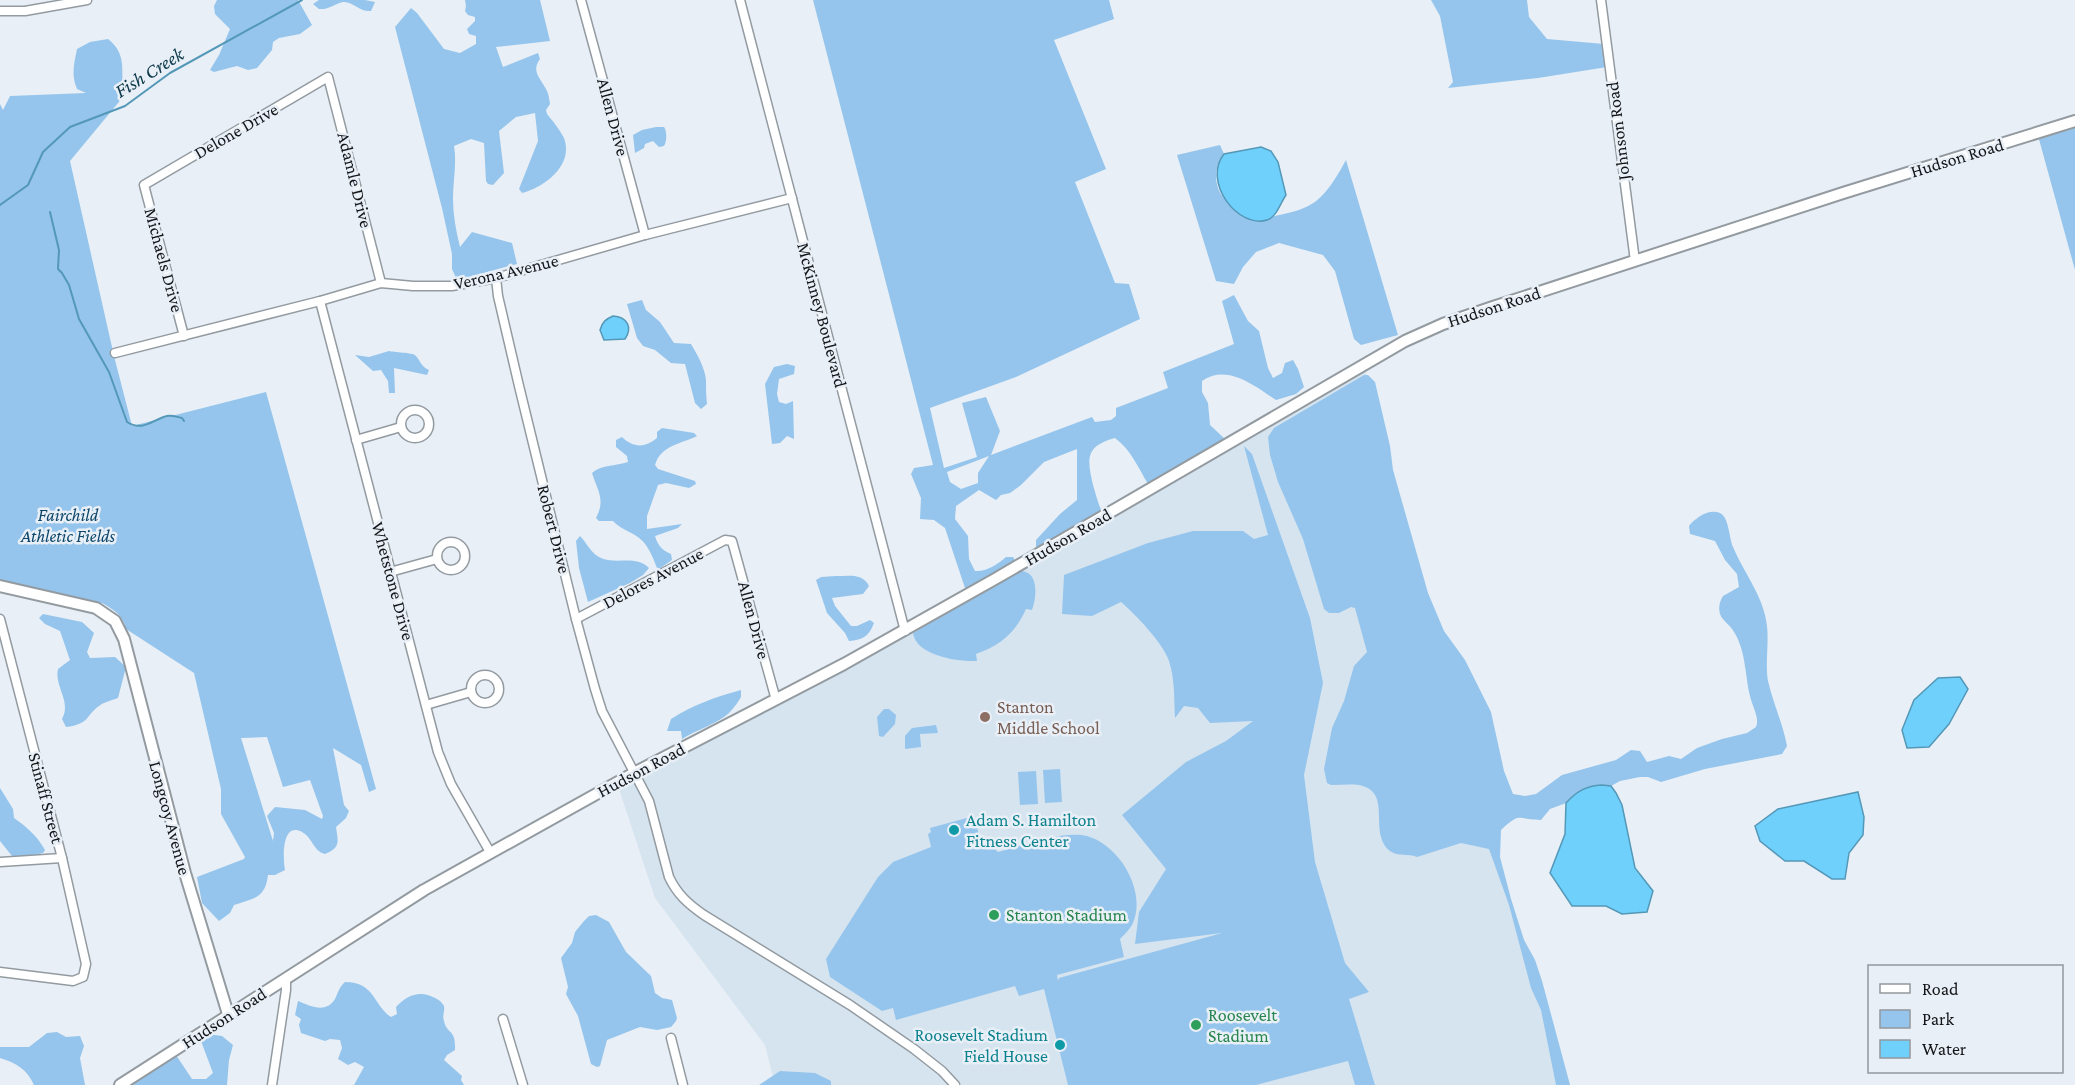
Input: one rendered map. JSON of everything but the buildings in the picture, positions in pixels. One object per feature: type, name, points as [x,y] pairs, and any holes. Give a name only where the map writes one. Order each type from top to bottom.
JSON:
[{"type":"street","points":[[0,11],[25,11],[87,0]]},
{"type":"street","name":"Allen Drive","points":[[581,0],[645,235]]},
{"type":"street","name":"McKinney Boulevard","points":[[740,0],[904,631]]},
{"type":"street","name":"Johnson Road","points":[[1601,0],[1635,261]]},
{"type":"street","name":"Delone Drive","points":[[144,185],[328,77]]},
{"type":"street","name":"Adamle Drive","points":[[328,77],[381,283]]},
{"type":"street","name":"Hudson Road","points":[[120,1085],[401,903],[634,773],[904,631],[1405,341],[1443,324],[2075,121]]},
{"type":"street","name":"Michaels Drive","points":[[144,185],[184,336]]},
{"type":"street","name":"Verona Avenue","points":[[115,353],[320,301],[381,283],[452,286],[496,278],[645,235],[792,198]]},
{"type":"street","name":"Robert Drive","points":[[496,278],[498,296],[576,619],[600,704],[652,810],[669,877],[683,899],[850,1005],[914,1049],[942,1071],[955,1085]]},
{"type":"street","name":"Whetstone Drive","points":[[320,301],[443,767],[490,852]]},
{"type":"street","points":[[356,440],[401,427]]},
{"type":"street","name":"Delores Avenue","points":[[576,619],[725,540],[732,541]]},
{"type":"street","name":"Allen Drive","points":[[732,541],[776,700]]},
{"type":"street","points":[[390,572],[437,560]]},
{"type":"street","name":"Longcoy Avenue","points":[[0,586],[96,608],[115,621],[124,639],[185,873],[228,1014]]},
{"type":"street","name":"Stinaff Street","points":[[0,619],[62,858],[85,956],[86,970],[79,980],[66,981],[0,972]]},
{"type":"street","points":[[426,705],[471,692]]},
{"type":"street","points":[[0,862],[62,858]]},
{"type":"street","points":[[272,1085],[285,993],[285,978]]},
{"type":"street","points":[[503,1019],[523,1085]]},
{"type":"street","points":[[671,1038],[683,1085]]},
{"type":"shaded area","points":[[1364,367],[1511,899],[1524,940],[1535,960],[1542,981],[1570,1085],[775,1085],[765,1045],[655,898],[617,783],[776,700]]},
{"type":"green space","points":[[217,0],[298,0],[312,25],[300,34],[279,38],[273,42],[272,50],[257,68],[248,70],[237,66],[214,72],[210,70],[230,29],[215,14],[214,6]]},
{"type":"green space","points":[[319,0],[375,2],[371,11],[367,11],[343,2],[326,9],[319,9],[313,4]]},
{"type":"green space","points":[[465,0],[540,0],[550,41],[496,47],[503,67],[538,53],[540,59],[536,71],[547,91],[550,104],[546,110],[547,114],[564,138],[566,148],[565,157],[555,173],[540,186],[522,193],[519,189],[538,141],[535,113],[516,117],[499,131],[504,173],[493,185],[486,181],[484,143],[471,139],[454,146],[453,205],[460,247],[472,232],[512,243],[517,264],[457,280],[452,269],[452,254],[442,208],[395,27],[411,8],[444,49],[460,53],[476,44],[476,36],[469,34],[467,29],[475,21],[475,17],[468,15],[465,11]]},
{"type":"green space","points":[[813,0],[1109,0],[1114,19],[1054,40],[1106,169],[1075,182],[1115,283],[1129,284],[1140,319],[1016,377],[930,408],[944,468],[977,457],[962,403],[986,397],[1000,431],[991,455],[1092,417],[1095,422],[1111,420],[1116,416],[1116,408],[1168,388],[1163,372],[1234,344],[1222,301],[1234,295],[1248,321],[1259,331],[1268,368],[1273,378],[1282,373],[1285,363],[1293,360],[1304,387],[1296,394],[1276,400],[1250,383],[1231,375],[1211,376],[1202,381],[1202,392],[1208,403],[1210,425],[1225,439],[1148,484],[1130,453],[1115,438],[1098,445],[1093,450],[1089,461],[1093,485],[1102,512],[1036,550],[1036,540],[1060,514],[1077,500],[1077,449],[1044,462],[1021,485],[996,500],[979,490],[956,506],[955,519],[968,536],[969,559],[975,571],[988,569],[1006,557],[1013,557],[1016,562],[966,591],[945,528],[934,520],[920,519],[921,498],[911,474],[914,468],[933,465]],"holes":[[[989,456],[978,473],[978,483],[961,489],[950,482],[947,472]]]},
{"type":"green space","points":[[1431,0],[1527,0],[1529,17],[1547,39],[1604,44],[1607,67],[1538,78],[1448,88],[1453,82],[1440,16]]},
{"type":"green space","name":"Fairchild Athletic Fields","points":[[108,39],[118,50],[122,63],[123,91],[128,91],[70,161],[132,426],[266,392],[376,789],[369,792],[361,765],[333,748],[344,805],[349,811],[346,818],[336,827],[338,840],[336,846],[325,854],[318,850],[302,832],[295,830],[290,832],[285,843],[285,870],[275,875],[268,875],[261,893],[253,899],[234,905],[230,913],[219,921],[202,903],[197,877],[245,857],[221,814],[221,789],[194,673],[126,629],[120,616],[102,603],[0,580],[0,104],[3,110],[10,96],[86,93],[77,89],[74,69],[77,49],[90,42]],"holes":[[[267,737],[283,787],[310,780],[323,816],[322,819],[305,810],[275,807],[267,816],[274,833],[273,841],[241,738]]]},
{"type":"green space","points":[[2075,124],[2075,270],[2037,132]]},
{"type":"green space","points":[[656,127],[665,129],[664,146],[659,147],[653,141],[645,144],[644,148],[635,153],[633,135]]},
{"type":"green space","points":[[1220,145],[1224,154],[1218,164],[1216,176],[1220,193],[1239,210],[1256,220],[1289,213],[1311,205],[1328,189],[1346,160],[1398,335],[1361,345],[1354,339],[1335,271],[1323,255],[1279,243],[1256,252],[1243,267],[1234,284],[1216,281],[1177,155]]},
{"type":"green space","points":[[642,300],[646,310],[660,322],[674,343],[691,344],[696,352],[706,380],[707,404],[701,409],[695,403],[685,364],[671,363],[655,350],[643,346],[637,338],[627,304]]},
{"type":"green space","points":[[389,351],[415,355],[429,370],[427,375],[394,368],[395,393],[389,393],[388,381],[381,370],[373,371],[355,355],[369,357]]},
{"type":"green space","points":[[787,364],[795,366],[794,374],[779,379],[777,394],[779,402],[786,404],[793,401],[794,439],[787,436],[780,443],[772,444],[765,384],[774,367]]},
{"type":"green space","points":[[1364,375],[1368,375],[1375,382],[1390,446],[1393,470],[1428,593],[1444,631],[1465,660],[1491,712],[1504,771],[1513,794],[1525,796],[1536,794],[1562,775],[1616,760],[1631,750],[1640,751],[1647,762],[1669,756],[1681,759],[1697,748],[1747,733],[1756,727],[1756,716],[1741,647],[1719,611],[1723,596],[1739,587],[1737,574],[1725,560],[1715,541],[1690,534],[1689,526],[1699,517],[1711,512],[1723,515],[1733,547],[1758,595],[1765,615],[1768,681],[1787,746],[1782,754],[1705,769],[1661,782],[1648,777],[1640,777],[1620,781],[1611,786],[1587,787],[1566,803],[1550,809],[1541,820],[1516,818],[1501,830],[1500,857],[1511,899],[1524,940],[1535,960],[1542,981],[1570,1085],[1556,1085],[1541,1010],[1531,988],[1509,905],[1489,849],[1461,843],[1417,857],[1393,853],[1380,834],[1378,804],[1369,789],[1359,785],[1327,783],[1324,769],[1332,728],[1344,701],[1354,666],[1367,652],[1355,608],[1351,607],[1339,613],[1329,613],[1324,609],[1303,539],[1278,482],[1270,455],[1268,437],[1274,428]]},
{"type":"green space","points":[[662,428],[694,433],[697,436],[667,449],[655,465],[658,469],[695,481],[696,484],[689,488],[666,483],[658,485],[647,516],[647,529],[682,524],[678,528],[655,536],[661,547],[671,554],[672,560],[659,569],[643,541],[613,521],[599,521],[596,518],[600,500],[592,473],[604,467],[628,462],[627,456],[616,447],[616,440],[622,437],[635,445],[648,444],[657,438],[657,432]]},
{"type":"green space","points":[[1244,446],[1252,454],[1310,618],[1323,683],[1304,775],[1315,862],[1345,963],[1369,992],[1349,999],[1375,1085],[1355,1085],[1348,1061],[1256,1085],[1068,1085],[1044,989],[1019,996],[1015,986],[896,1020],[893,1008],[882,1011],[830,977],[826,959],[878,877],[893,862],[931,847],[928,834],[931,832],[930,828],[974,816],[979,835],[998,852],[1055,837],[1087,836],[1110,849],[1128,872],[1136,899],[1136,912],[1132,925],[1120,939],[1124,957],[1057,975],[1058,981],[1059,978],[1222,933],[1135,944],[1139,912],[1166,869],[1122,815],[1186,762],[1226,741],[1253,721],[1210,723],[1198,708],[1184,706],[1175,718],[1172,675],[1166,654],[1148,630],[1121,602],[1092,616],[1062,614],[1064,575],[1148,543],[1193,531],[1243,531],[1254,539],[1268,535]]},
{"type":"green space","points":[[580,536],[599,557],[612,561],[638,562],[649,568],[630,583],[588,602],[579,568],[576,541]]},
{"type":"green space","points":[[1020,571],[1031,575],[1035,585],[1032,610],[1026,609],[1007,637],[976,654],[977,661],[939,656],[916,641],[913,633]]},
{"type":"green space","points":[[851,576],[863,579],[869,586],[863,594],[832,598],[835,606],[851,626],[857,626],[870,620],[874,623],[868,634],[858,640],[849,641],[827,613],[816,580],[821,577]]},
{"type":"green space","points":[[43,614],[82,622],[94,633],[87,652],[90,658],[115,657],[126,667],[118,698],[101,705],[83,722],[74,726],[66,727],[62,719],[65,706],[57,675],[58,669],[70,660],[60,631],[45,624],[39,618]]},
{"type":"green space","points":[[741,690],[741,697],[736,705],[719,720],[682,739],[681,731],[667,731],[671,719],[679,714],[704,702]]},
{"type":"green space","points":[[884,709],[889,709],[896,715],[895,724],[883,737],[879,736],[877,717]]},
{"type":"green space","points":[[936,725],[938,733],[920,734],[921,747],[905,749],[905,736],[912,728]]},
{"type":"green space","points":[[1060,769],[1062,802],[1045,803],[1043,770]]},
{"type":"green space","points":[[1036,771],[1038,804],[1020,805],[1018,772]]},
{"type":"green space","points":[[0,788],[13,809],[14,818],[35,836],[45,850],[43,853],[22,858],[12,856],[0,841]]},
{"type":"green space","points":[[596,915],[609,922],[626,952],[651,976],[655,993],[662,998],[672,1000],[677,1018],[671,1027],[657,1030],[640,1027],[607,1040],[600,1066],[597,1067],[591,1064],[578,1016],[566,994],[568,987],[561,958],[572,943],[575,932],[589,916]]},
{"type":"green space","points":[[345,982],[355,983],[368,990],[391,1017],[397,1014],[396,1007],[400,1003],[413,995],[428,995],[440,1001],[444,1006],[445,1025],[453,1035],[455,1043],[455,1050],[444,1060],[462,1076],[461,1080],[464,1085],[354,1085],[364,1067],[355,1062],[348,1065],[338,1059],[342,1048],[340,1040],[325,1041],[301,1033],[299,1025],[301,1019],[295,1015],[298,1001],[318,1008],[331,1004]]},
{"type":"green space","points":[[57,1032],[66,1037],[80,1036],[84,1046],[80,1058],[85,1085],[34,1085],[20,1067],[0,1058],[0,1047],[29,1047],[47,1033]]},
{"type":"green space","points":[[208,1034],[222,1036],[233,1045],[227,1085],[131,1085],[176,1055],[192,1079],[206,1079],[213,1073],[201,1041]]},
{"type":"green space","points":[[780,1071],[815,1073],[831,1081],[831,1085],[759,1085]]},
{"type":"water","points":[[1261,147],[1271,151],[1278,162],[1286,195],[1270,219],[1256,221],[1245,217],[1226,201],[1217,177],[1218,165],[1224,154]]},
{"type":"water","points":[[613,316],[622,318],[627,323],[628,330],[625,339],[604,340],[601,327],[608,318]]},
{"type":"water","points":[[1960,677],[1968,689],[1949,724],[1929,747],[1907,748],[1902,730],[1914,700],[1938,678]]},
{"type":"water","points":[[1602,785],[1611,786],[1622,805],[1635,868],[1653,891],[1647,912],[1622,914],[1606,906],[1572,906],[1550,873],[1565,834],[1566,803],[1582,790]]},
{"type":"water","points":[[1858,792],[1864,817],[1863,835],[1849,853],[1845,879],[1832,879],[1804,861],[1785,861],[1760,841],[1755,826],[1778,809]]},
{"type":"waterway","name":"Fish Creek","points":[[0,205],[28,185],[43,152],[70,127],[125,106],[170,73],[302,0]]},
{"type":"waterway","points":[[50,212],[59,250],[58,269],[69,285],[79,319],[109,372],[127,422],[143,426],[169,416],[182,418],[184,421]]},
{"type":"place","name":"Stanton Middle School","points":[[985,717]]},
{"type":"place","name":"Adam S. Hamilton Fitness Center","points":[[954,830]]},
{"type":"place","name":"Stanton Stadium","points":[[994,915]]},
{"type":"place","name":"Roosevelt Stadium","points":[[1196,1025]]},
{"type":"place","name":"Roosevelt Stadium Field House","points":[[1060,1045]]}]
